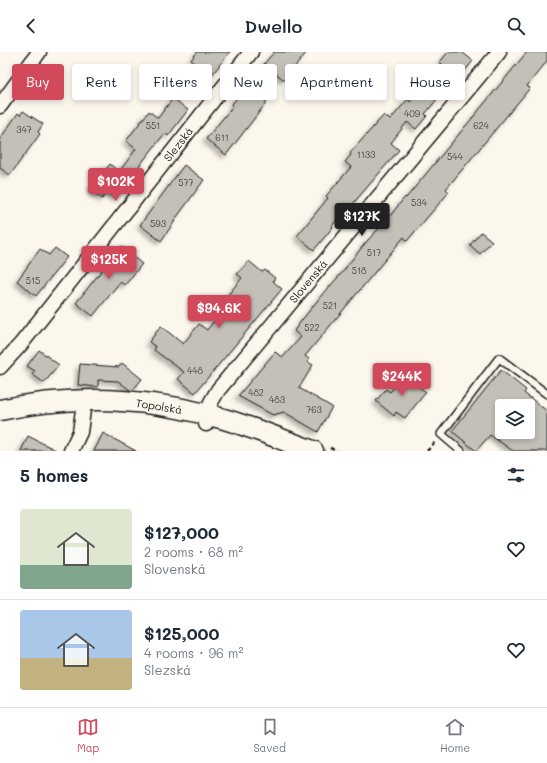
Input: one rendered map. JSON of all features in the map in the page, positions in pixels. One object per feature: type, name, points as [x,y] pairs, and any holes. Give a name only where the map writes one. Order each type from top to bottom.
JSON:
[{"type":"street","points":[[0,106],[39,52]]},
{"type":"street","name":"Slezská","points":[[0,367],[21,344],[251,52]]},
{"type":"street","name":"Slovenská","points":[[207,420],[211,402],[218,390],[499,52]]},
{"type":"street","name":"Topolská","points":[[0,410],[46,402],[96,400],[159,405],[207,420],[232,432],[284,451]]},
{"type":"street","points":[[71,451],[80,432],[83,410]]},
{"type":"street","name":"Topolská","points":[[0,419],[46,412],[83,410],[148,414],[207,420],[259,430],[313,451]]},
{"type":"lane","points":[[461,451],[441,434],[499,358],[547,394]]},
{"type":"building","points":[[197,52],[230,52],[212,75],[212,64],[196,64],[191,60]]},
{"type":"building","points":[[274,52],[307,52],[297,64],[285,64],[284,80],[277,74],[277,64],[264,64]]},
{"type":"building","points":[[448,52],[462,52],[473,61],[465,71],[465,64],[442,64],[440,62]]},
{"type":"building","points":[[527,52],[547,52],[547,61],[527,86],[530,88],[446,189],[449,192],[407,241],[404,237],[305,356],[309,359],[308,362],[313,365],[299,388],[332,407],[318,432],[284,412],[273,415],[238,396],[275,352],[283,357],[301,337],[294,331],[298,325]]},
{"type":"building","points":[[172,100],[176,100],[188,110],[168,136],[165,133],[114,198],[107,192],[102,199],[90,189],[110,164],[119,172],[136,149],[126,141],[149,111],[158,118]]},
{"type":"building","points":[[235,100],[264,100],[267,102],[226,155],[206,139],[233,106],[231,105]]},
{"type":"building","points":[[407,100],[410,102],[412,100],[436,100],[425,114],[427,116],[416,129],[407,122],[391,143],[399,150],[351,206],[349,205],[314,250],[297,236],[328,198],[326,196],[351,167],[345,162],[351,155],[350,153],[384,115],[390,120]]},
{"type":"building","points":[[23,111],[43,124],[38,132],[40,134],[10,175],[0,168],[0,139],[18,113],[20,115]]},
{"type":"building","points":[[184,165],[204,180],[161,241],[140,225]]},
{"type":"building","points":[[481,232],[492,241],[480,254],[470,245]]},
{"type":"building","points":[[121,246],[142,264],[125,285],[120,282],[93,316],[76,303]]},
{"type":"building","points":[[55,248],[67,257],[36,296],[17,281],[40,249],[49,255]]},
{"type":"building","points":[[249,261],[262,272],[265,270],[275,278],[273,281],[282,289],[195,393],[178,379],[184,372],[154,350],[156,347],[149,342],[161,326],[183,344],[199,324],[207,330],[231,300],[226,297],[242,278],[237,274]]},
{"type":"building","points":[[39,350],[59,365],[44,383],[32,374],[35,371],[27,366]]},
{"type":"building","points":[[122,363],[142,379],[132,391],[118,381],[98,380],[98,387],[78,385],[80,364],[119,367]]},
{"type":"building","points":[[501,370],[526,390],[524,393],[532,399],[495,399],[495,438],[490,435],[476,451],[452,431]]},
{"type":"building","points":[[404,375],[426,392],[405,418],[396,412],[394,416],[376,401],[386,389],[390,392]]},
{"type":"building","points":[[535,402],[547,411],[547,451],[513,451],[496,439],[535,439]]},
{"type":"building","points":[[103,433],[136,451],[94,451]]},
{"type":"building","points":[[28,436],[58,451],[21,451]]}]
